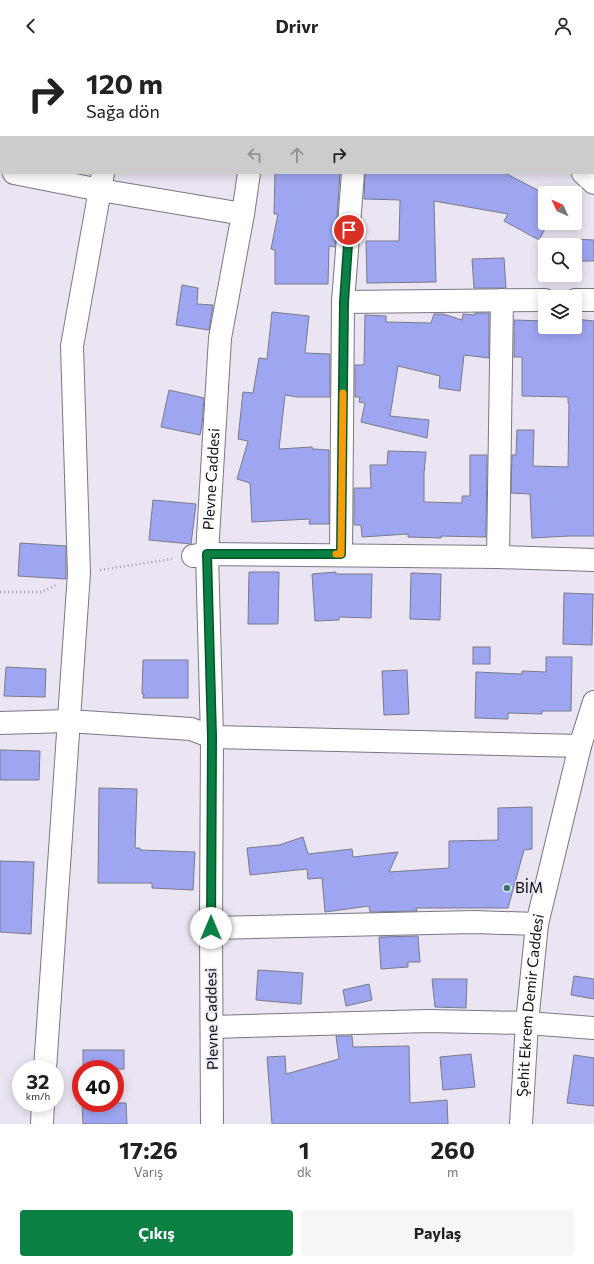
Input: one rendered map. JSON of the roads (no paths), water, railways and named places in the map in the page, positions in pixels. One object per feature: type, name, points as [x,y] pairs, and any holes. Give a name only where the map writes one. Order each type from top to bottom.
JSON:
[{"type":"street","points":[[25,174],[102,181],[243,214]]},
{"type":"street","name":"Plevne Caddesi","points":[[212,1124],[212,737],[200,555],[220,338],[249,174]]},
{"type":"street","points":[[341,554],[344,302],[353,174]]},
{"type":"street","points":[[583,174],[594,183]]},
{"type":"street","points":[[47,1060],[79,573],[72,346],[102,181]]},
{"type":"street","points":[[498,557],[502,300]]},
{"type":"street","points":[[344,302],[538,300]]},
{"type":"street","points":[[582,300],[594,300]]},
{"type":"street","points":[[200,555],[341,554],[594,560]]},
{"type":"street","name":"Şehit Ekrem Demir Caddesi","points":[[520,1124],[527,1023],[537,924],[580,746],[594,702]]},
{"type":"street","points":[[0,723],[68,721],[191,729],[212,737],[580,746]]},
{"type":"street","points":[[211,928],[474,922],[537,924]]},
{"type":"street","points":[[212,1027],[429,1021],[527,1023],[594,1028]]},
{"type":"street","points":[[42,1124],[43,1112]]},
{"type":"place","name":"BİM","points":[[507,888]]}]
